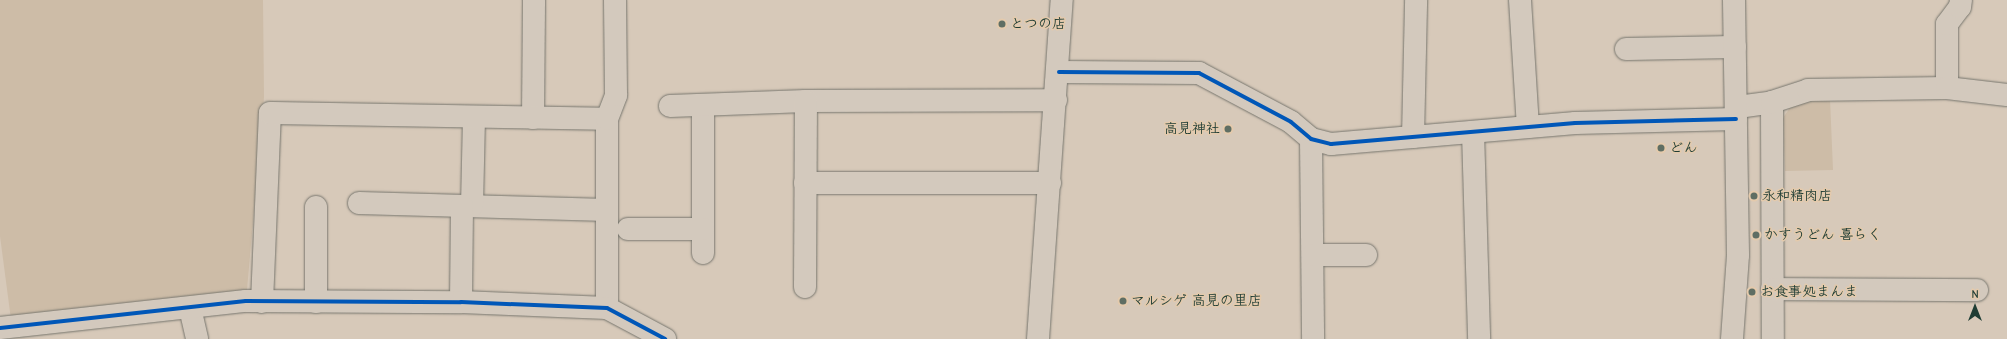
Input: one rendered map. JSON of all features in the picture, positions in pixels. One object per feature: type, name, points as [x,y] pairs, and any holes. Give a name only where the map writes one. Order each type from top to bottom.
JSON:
[{"type":"street","points":[[533,118],[534,0]]},
{"type":"street","points":[[607,308],[607,119],[616,95],[615,0]]},
{"type":"street","points":[[1038,339],[1059,72],[1062,0]]},
{"type":"street","points":[[1414,137],[1416,0]]},
{"type":"street","points":[[1520,0],[1528,127]]},
{"type":"street","points":[[1732,339],[1738,255],[1737,113],[1734,0]]},
{"type":"street","points":[[1947,88],[1947,24],[1960,8],[1961,0]]},
{"type":"street","points":[[1626,49],[1735,47]]},
{"type":"street","points":[[1059,72],[1199,73],[1291,122],[1311,139],[1331,144],[1576,123],[1737,113],[1808,90],[1947,88],[2007,95]]},
{"type":"street","points":[[670,106],[806,100],[1056,100]]},
{"type":"street","points":[[805,287],[806,100]]},
{"type":"street","points":[[1772,102],[1773,339]]},
{"type":"street","points":[[703,105],[703,253]]},
{"type":"street","points":[[262,302],[270,113],[607,119]]},
{"type":"street","points":[[461,302],[474,117]]},
{"type":"street","points":[[1473,132],[1479,339]]},
{"type":"street","points":[[1311,139],[1313,339]]},
{"type":"street","points":[[805,183],[1050,182]]},
{"type":"street","points":[[359,203],[607,210]]},
{"type":"street","points":[[316,207],[316,302]]},
{"type":"street","points":[[628,229],[703,229]]},
{"type":"street","points":[[1313,255],[1366,255]]},
{"type":"street","points":[[1772,289],[1977,290]]},
{"type":"street","points":[[0,328],[262,302],[461,302],[607,308],[665,339]]},
{"type":"street","points":[[190,308],[197,339]]},
{"type":"shaded area","points":[[0,0],[263,0],[264,97],[246,301],[12,327],[0,236]]},
{"type":"shaded area","points":[[1830,99],[1833,170],[1785,171],[1783,118],[1795,100]]},
{"type":"cycle path","points":[[1059,72],[1199,73],[1291,122],[1311,139],[1331,144],[1575,123],[1736,119]]},
{"type":"cycle path","points":[[0,328],[246,301],[461,302],[607,308],[665,339]]},
{"type":"place","name":"とつの店","points":[[1002,24]]},
{"type":"place","name":"高見神社","points":[[1228,129]]},
{"type":"place","name":"どん","points":[[1661,148]]},
{"type":"place","name":"永和精肉店","points":[[1754,196]]},
{"type":"place","name":"かすうどん 喜らく","points":[[1756,235]]},
{"type":"place","name":"お食事処まんま","points":[[1752,292]]},
{"type":"place","name":"マルシゲ 高見の里店","points":[[1123,301]]}]
